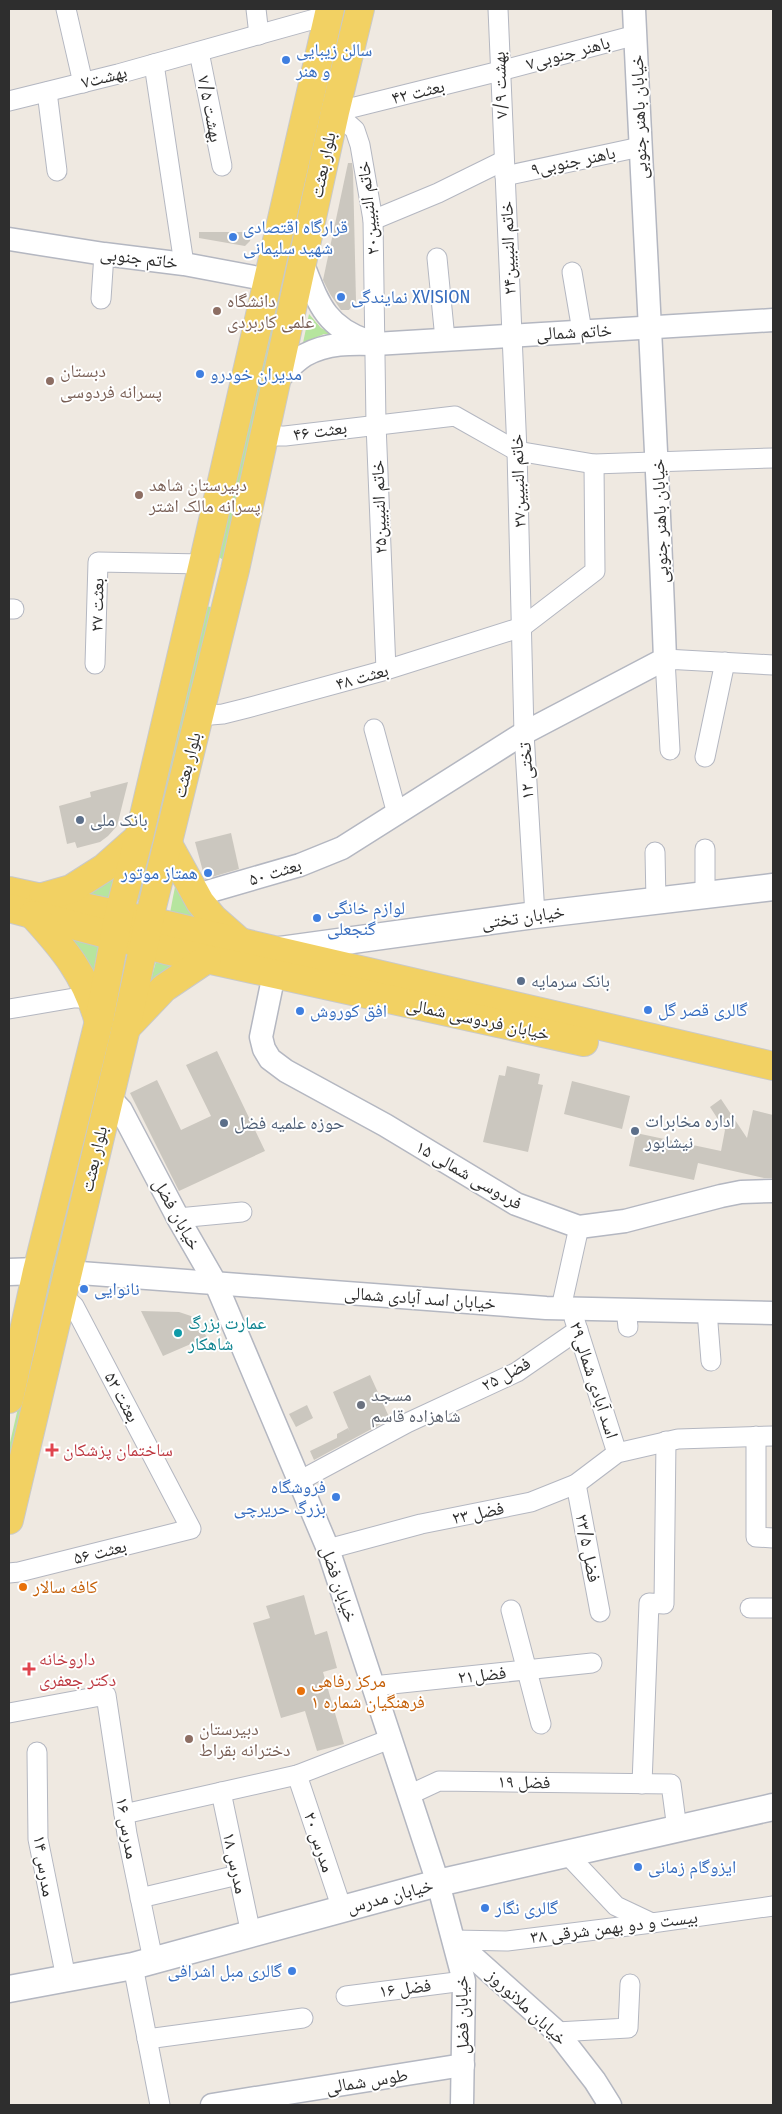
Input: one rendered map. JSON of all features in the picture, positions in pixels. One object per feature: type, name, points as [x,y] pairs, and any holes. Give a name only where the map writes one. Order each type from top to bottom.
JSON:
[{"type":"main road","name":"بلوار بعثت","points":[[10,1512],[168,844],[235,570],[335,112],[360,9]]},
{"type":"main road","name":"بلوار بعثت","points":[[9,1399],[37,1271],[84,1081],[95,1010],[139,837],[330,12]]},
{"type":"main road","points":[[203,564],[235,570]]},
{"type":"main road","points":[[28,907],[71,889],[104,868],[139,837]]},
{"type":"main road","points":[[168,844],[200,902],[213,918],[241,943]]},
{"type":"main road","name":"خیابان تختی","points":[[274,962],[535,915],[773,887]]},
{"type":"main road","points":[[9,891],[28,907],[59,943],[81,975],[95,1010]]},
{"type":"main road","points":[[28,907],[147,933]]},
{"type":"main road","name":"خیابان فردوسی شمالی","points":[[147,933],[241,943],[274,962],[773,1084]]},
{"type":"main road","name":"خیابان فردوسی شمالی","points":[[147,933],[207,959],[274,962],[773,1066]]},
{"type":"main road","points":[[126,1028],[164,988],[207,959]]},
{"type":"main road","points":[[84,1081],[110,1092]]},
{"type":"main road","points":[[9,1272],[37,1271]]},
{"type":"main road","name":"خیابان مدرس","points":[[9,1989],[143,1963],[438,1883],[773,1807]]},
{"type":"street","points":[[66,9],[83,83]]},
{"type":"street","points":[[256,9],[259,35]]},
{"type":"street","name":"بهشت ۷/۹","points":[[498,9],[504,169]]},
{"type":"street","name":"خیابان باهنر جنوبی","points":[[634,9],[658,462],[665,659]]},
{"type":"street","name":"بهشت۷","points":[[9,101],[199,52],[330,12]]},
{"type":"street","name":"باهنر جنوبی۷","points":[[500,72],[636,35]]},
{"type":"street","name":"بهشت ۷/۵","points":[[199,52],[222,166]]},
{"type":"street","points":[[154,64],[184,264]]},
{"type":"street","name":"بعثت ۴۲","points":[[335,112],[500,72]]},
{"type":"street","points":[[47,92],[57,171]]},
{"type":"street","name":"خاتم النبیین۲۰","points":[[335,112],[355,130],[360,145],[373,220],[375,344]]},
{"type":"street","name":"باهنر جنوبی۹","points":[[373,220],[438,193],[504,169],[640,147]]},
{"type":"street","name":"خاتم النبیین۲۴","points":[[504,169],[511,335]]},
{"type":"street","name":"خاتم جنوبی","points":[[9,239],[184,264],[269,280]]},
{"type":"street","points":[[101,298],[104,254]]},
{"type":"street","points":[[437,258],[445,339]]},
{"type":"street","points":[[302,262],[317,298],[334,324],[350,335],[375,344]]},
{"type":"street","points":[[572,272],[582,331]]},
{"type":"street","name":"خاتم شمالی","points":[[278,379],[303,356],[316,350],[348,343],[375,344],[773,320]]},
{"type":"street","name":"خاتم النبیین۲۷","points":[[511,335],[517,451],[522,627]]},
{"type":"street","name":"خاتم النبیین۲۵","points":[[375,344],[376,424],[386,670]]},
{"type":"street","name":"بعثت ۴۶","points":[[265,436],[285,436],[455,416],[517,451],[594,464],[773,458]]},
{"type":"street","name":"بعثت ۴۸","points":[[200,716],[223,714],[248,708],[386,670],[522,627],[595,571],[594,464]]},
{"type":"street","name":"بعثت ۲۷","points":[[95,664],[98,562],[203,564]]},
{"type":"street","name":"تختی ۱۲","points":[[522,627],[524,733],[535,915]]},
{"type":"street","points":[[665,659],[670,750]]},
{"type":"street","points":[[374,729],[397,814],[524,733],[665,659],[773,665]]},
{"type":"street","points":[[705,757],[725,662]]},
{"type":"street","name":"بعثت ۵۰","points":[[207,892],[300,865],[342,848],[397,814]]},
{"type":"street","points":[[705,849],[706,895]]},
{"type":"street","points":[[655,852],[656,901]]},
{"type":"street","name":"فردوسی شمالی ۱۵","points":[[274,962],[261,1037],[266,1054],[276,1064],[509,1200],[579,1227],[625,1221],[741,1192],[773,1190]]},
{"type":"street","points":[[9,1009],[74,998],[95,1010]]},
{"type":"street","name":"خیابان فضل","points":[[110,1092],[216,1284],[328,1549],[438,1883],[464,1981],[462,2105]]},
{"type":"street","points":[[178,1218],[242,1212]]},
{"type":"street","points":[[566,1308],[579,1227]]},
{"type":"street","name":"خیابان اسد آبادی شمالی","points":[[64,1283],[270,1286],[566,1308],[627,1318],[707,1311],[773,1313]]},
{"type":"street","name":"بعثت ۵۲","points":[[64,1283],[74,1306],[192,1529]]},
{"type":"street","name":"اسد آبادی شمالی۲۹","points":[[566,1308],[578,1330],[617,1453]]},
{"type":"street","points":[[707,1311],[711,1360]]},
{"type":"street","name":"فضل ۲۵","points":[[299,1482],[407,1423],[516,1372],[578,1330]]},
{"type":"street","points":[[617,1453],[678,1439],[764,1436],[756,1537],[773,1538]]},
{"type":"street","points":[[642,1784],[649,1603],[664,1604],[666,1441]]},
{"type":"street","name":"فضل ۲۳","points":[[328,1549],[421,1524],[531,1502],[576,1484],[617,1453]]},
{"type":"street","name":"فضل ۲۳/۵","points":[[576,1484],[600,1612]]},
{"type":"street","name":"بعثت ۵۶","points":[[9,1573],[192,1529]]},
{"type":"street","points":[[750,1608],[773,1608]]},
{"type":"street","points":[[511,1610],[541,1724]]},
{"type":"street","name":"فضل۲۱","points":[[373,1686],[592,1664]]},
{"type":"street","name":"مدرس ۱۶","points":[[9,1713],[106,1695],[124,1814],[140,1898],[149,2048],[160,2105]]},
{"type":"street","points":[[124,1814],[297,1775],[390,1738]]},
{"type":"street","name":"مدرس ۱۴","points":[[36,1752],[38,1839],[66,1978]]},
{"type":"street","name":"مدرس ۲۰","points":[[297,1775],[342,1909]]},
{"type":"street","name":"فضل ۱۹","points":[[409,1795],[439,1781],[671,1784],[677,1829]]},
{"type":"street","name":"مدرس ۱۸","points":[[221,1792],[251,1934]]},
{"type":"street","points":[[567,1854],[616,1906],[652,1923]]},
{"type":"street","points":[[140,1898],[238,1875]]},
{"type":"street","name":"بیست و دو بهمن شرقی ۳۸","points":[[454,1940],[507,1941],[773,1906]]},
{"type":"street","name":"خیابان ملانوروز","points":[[454,1940],[557,2032],[595,2081],[610,2105]]},
{"type":"street","name":"فضل ۱۶","points":[[346,1996],[464,1981]]},
{"type":"street","points":[[557,2032],[628,2028],[630,1984]]},
{"type":"street","points":[[149,2048],[303,2018]]},
{"type":"street","name":"طوس شمالی","points":[[227,2104],[263,2102],[463,2065]]},
{"type":"green space","points":[[341,9],[349,9],[223,560],[219,557]]},
{"type":"green space","points":[[309,314],[321,328],[332,334],[324,334],[303,343]]},
{"type":"green space","points":[[205,606],[211,607],[144,901],[135,899]]},
{"type":"green space","points":[[116,867],[108,903],[70,894]]},
{"type":"green space","points":[[178,871],[213,927],[169,918]]},
{"type":"green space","points":[[63,938],[104,942],[94,987]]},
{"type":"green space","points":[[158,954],[189,961],[145,1002]]},
{"type":"green space","points":[[121,959],[129,961],[9,1486],[9,1447]]},
{"type":"building","points":[[348,163],[352,163],[353,172],[356,301],[349,310],[341,310],[323,280]]},
{"type":"building","name":"قرارگاه اقتصادی شهید سلیمانی","points":[[199,232],[252,232],[250,241],[245,246],[199,238]]},
{"type":"building","points":[[128,782],[117,826],[108,836],[100,842],[77,848],[75,842],[67,844],[59,806],[91,797],[90,792]]},
{"type":"building","points":[[231,833],[239,869],[205,879],[195,842]]},
{"type":"building","name":"حوزه علمیه فضل","points":[[217,1051],[265,1151],[179,1191],[130,1093],[157,1080],[181,1130],[211,1116],[186,1065]]},
{"type":"building","points":[[507,1066],[540,1074],[538,1084],[543,1085],[528,1152],[483,1142],[499,1075],[505,1076]]},
{"type":"building","points":[[572,1081],[630,1096],[622,1129],[564,1114]]},
{"type":"building","points":[[721,1099],[747,1138],[753,1110],[773,1115],[773,1178],[764,1178],[698,1163],[694,1180],[629,1166],[636,1133],[721,1151],[725,1130],[710,1107]]},
{"type":"building","name":"عمارت بزرگ شاهکار","points":[[141,1311],[179,1312],[191,1316],[207,1337],[163,1356]]},
{"type":"building","name":"مسجد شاهزاده قاسم","points":[[370,1375],[390,1419],[314,1460],[310,1451],[337,1438],[337,1434],[348,1428],[350,1432],[333,1392]]},
{"type":"building","points":[[307,1405],[313,1418],[296,1427],[289,1414]]},
{"type":"building","name":"مرکز رفاهی فرهنگیان شماره ۱","points":[[304,1595],[315,1635],[327,1631],[337,1668],[323,1672],[344,1744],[317,1751],[305,1711],[281,1718],[253,1623],[270,1618],[266,1606]]},
{"type":"place","name":"سالن زیبایی و هنر","points":[[286,60]]},
{"type":"place","name":"قرارگاه اقتصادی شهید سلیمانی","points":[[233,237]]},
{"type":"place","name":"نمایندگی XVISION","points":[[341,297]]},
{"type":"place","name":"دانشگاه علمی کاربردی","points":[[217,311]]},
{"type":"place","name":"مدیران خودرو","points":[[200,374]]},
{"type":"place","name":"دبستان پسرانه فردوسی","points":[[50,381]]},
{"type":"place","name":"دبیرستان شاهد پسرانه مالک اشتر","points":[[139,495]]},
{"type":"place","name":"بانک ملی","points":[[80,820]]},
{"type":"place","name":"همتاز موتور","points":[[208,873]]},
{"type":"place","name":"لوازم خانگی گنجعلی","points":[[317,918]]},
{"type":"place","name":"بانک سرمایه","points":[[521,981]]},
{"type":"place","name":"گالری قصر گل","points":[[648,1010]]},
{"type":"place","name":"افق کوروش","points":[[300,1011]]},
{"type":"place","name":"حوزه علمیه فضل","points":[[224,1123]]},
{"type":"place","name":"اداره مخابرات نیشابور","points":[[635,1131]]},
{"type":"place","name":"نانوایی","points":[[84,1289]]},
{"type":"place","name":"عمارت بزرگ شاهکار","points":[[178,1333]]},
{"type":"place","name":"مسجد شاهزاده قاسم","points":[[361,1405]]},
{"type":"place","name":"ساختمان پزشکان","points":[[52,1450]]},
{"type":"place","name":"فروشگاه بزرگ حریرچی","points":[[336,1497]]},
{"type":"place","name":"کافه سالار","points":[[23,1587]]},
{"type":"place","name":"داروخانه دکتر جعفری","points":[[29,1669]]},
{"type":"place","name":"مرکز رفاهی فرهنگیان شماره ۱","points":[[301,1691]]},
{"type":"place","name":"دبیرستان دخترانه بقراط","points":[[189,1739]]},
{"type":"place","name":"ایزوگام زمانی","points":[[638,1867]]},
{"type":"place","name":"گالری نگار","points":[[485,1908]]},
{"type":"place","name":"گالری مبل اشرافی","points":[[292,1971]]}]
